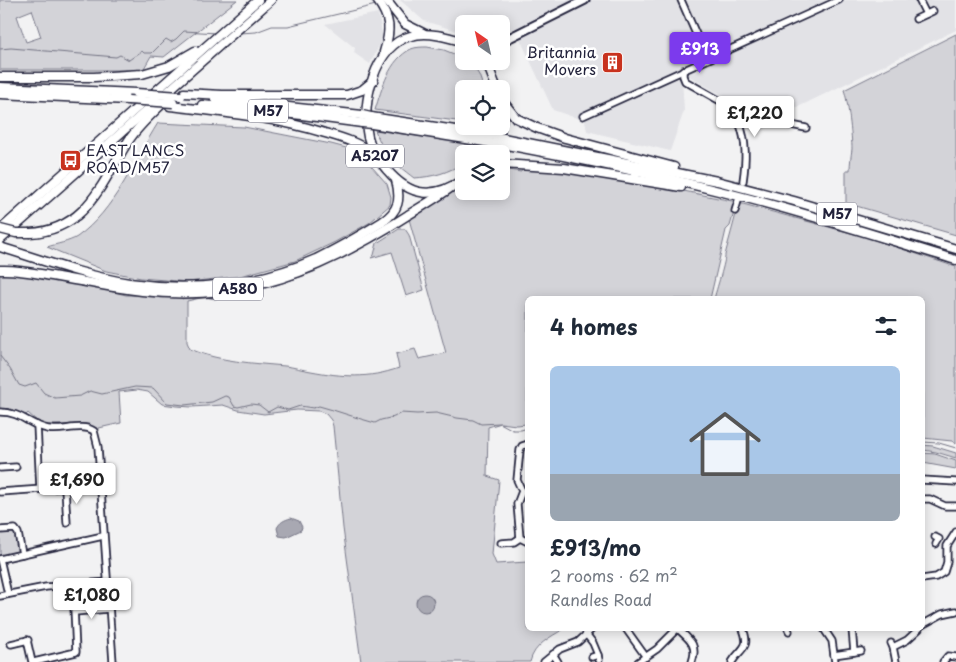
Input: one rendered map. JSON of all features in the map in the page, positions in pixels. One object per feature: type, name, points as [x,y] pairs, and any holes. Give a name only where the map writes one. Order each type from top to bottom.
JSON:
[{"type":"highway","points":[[235,26],[258,0]]},
{"type":"highway","points":[[235,26],[263,0]]},
{"type":"highway","points":[[0,77],[126,75],[152,72],[165,68],[186,57],[235,26],[271,0]]},
{"type":"highway","name":"A5207","points":[[382,2],[412,29],[455,40]]},
{"type":"highway","name":"A5207","points":[[382,2],[389,23],[388,40],[369,94],[367,128],[375,156],[396,180],[410,189],[426,193],[439,191],[455,184]]},
{"type":"highway","points":[[0,229],[16,233],[30,233],[57,227],[84,210],[102,187],[135,132],[216,48],[222,34]]},
{"type":"highway","points":[[0,229],[222,34]]},
{"type":"highway","name":"A5207","points":[[384,54],[391,46],[407,37],[428,34]]},
{"type":"highway","points":[[0,240],[216,48]]},
{"type":"highway","points":[[490,71],[494,80]]},
{"type":"highway","points":[[182,95],[347,95],[362,90],[373,81]]},
{"type":"highway","name":"M57","points":[[0,87],[182,95],[303,108],[362,119]]},
{"type":"highway","name":"M57","points":[[0,94],[128,100],[362,119],[493,139],[727,193],[798,212],[956,260]]},
{"type":"highway","points":[[171,104],[288,123],[359,144],[375,156]]},
{"type":"highway","points":[[510,111],[516,118],[565,138],[691,172],[717,182]]},
{"type":"highway","name":"M57","points":[[502,141],[717,182],[794,201],[956,249]]},
{"type":"highway","points":[[510,165],[564,168],[727,193]]},
{"type":"highway","name":"A580","points":[[0,247],[90,274],[128,283],[182,287],[243,282],[314,259],[336,249],[382,222],[392,215],[398,206],[399,194],[396,180]]},
{"type":"highway","name":"A580","points":[[0,270],[21,271],[150,292],[183,294],[241,289],[279,280],[337,257],[395,224],[452,186]]},
{"type":"main road","points":[[510,38],[585,0]]},
{"type":"street","points":[[681,0],[707,59]]},
{"type":"street","points":[[583,116],[839,0]]},
{"type":"street","points":[[919,0],[926,14]]},
{"type":"street","points":[[916,19],[933,10]]},
{"type":"street","points":[[683,70],[683,76],[686,81],[747,116],[806,128]]},
{"type":"street","points":[[726,103],[738,120],[745,142],[746,154],[743,181]]},
{"type":"street","points":[[738,120],[744,114]]},
{"type":"street","points":[[735,212],[738,201]]},
{"type":"street","points":[[0,412],[18,414],[37,425],[56,429],[85,428],[94,431],[97,442],[113,662]]},
{"type":"street","points":[[37,425],[40,489]]},
{"type":"street","points":[[520,538],[517,504],[525,490],[518,480],[520,450],[525,445]]},
{"type":"street","points":[[0,468],[16,467]]},
{"type":"street","points":[[925,480],[956,482]]},
{"type":"street","points":[[0,492],[100,485]]},
{"type":"street","points":[[65,488],[67,523]]},
{"type":"street","points":[[925,500],[930,499],[945,506],[956,506]]},
{"type":"street","points":[[0,530],[15,529],[18,533],[22,554]]},
{"type":"street","points":[[944,572],[948,543],[956,532]]},
{"type":"street","points":[[8,594],[0,559],[104,536]]},
{"type":"street","points":[[500,541],[514,542],[520,538]]},
{"type":"street","points":[[520,538],[525,540]]},
{"type":"street","points":[[937,540],[948,543]]},
{"type":"street","points":[[944,572],[950,576]]},
{"type":"street","points":[[925,579],[936,577],[944,572]]},
{"type":"street","points":[[0,596],[46,587],[108,582]]},
{"type":"street","points":[[11,644],[29,640],[33,662],[76,652],[73,586]]},
{"type":"street","points":[[75,612],[108,609]]},
{"type":"street","points":[[925,623],[942,614],[956,611]]},
{"type":"street","points":[[544,662],[560,649],[578,642],[590,631]]},
{"type":"street","points":[[631,631],[646,657]]},
{"type":"street","points":[[638,662],[676,631]]},
{"type":"street","points":[[680,631],[692,641],[695,650],[692,662]]},
{"type":"street","points":[[732,662],[743,650],[746,637],[744,631]]},
{"type":"street","points":[[825,631],[832,641],[834,662]]},
{"type":"street","points":[[834,655],[858,652],[853,631]]},
{"type":"street","points":[[896,662],[892,645],[907,640],[916,631]]},
{"type":"street","points":[[586,634],[593,643],[597,657]]},
{"type":"street","points":[[553,654],[558,662]]},
{"type":"street","points":[[943,662],[948,656],[956,657]]},
{"type":"shaded area","points":[[0,0],[237,0],[164,57],[151,56],[143,70],[0,70]],"holes":[[[32,10],[41,37],[26,42],[17,16]]]},
{"type":"shaded area","points":[[400,0],[956,0],[956,30],[798,107],[783,105],[759,116],[722,99],[721,95],[689,76],[682,78],[684,111],[670,151],[587,131],[585,121],[553,110],[515,28],[510,30],[510,15],[455,15],[455,30],[424,21]]},
{"type":"shaded area","points":[[378,13],[383,38],[370,64],[354,53],[355,48],[325,24]]},
{"type":"shaded area","points":[[956,34],[956,235],[846,203],[846,170],[850,170],[852,149],[850,119],[844,90]]},
{"type":"shaded area","points":[[417,47],[444,50],[455,54],[455,70],[476,70],[479,75],[481,80],[455,80],[455,121],[375,110],[387,75],[392,67],[403,54]]},
{"type":"shaded area","points":[[158,123],[244,127],[358,151],[387,184],[391,197],[390,205],[369,223],[295,261],[240,276],[189,282],[141,278],[106,271],[47,247],[77,237],[102,213],[123,184]]},
{"type":"shaded area","points":[[375,130],[482,145],[455,145],[455,168],[446,172],[414,178],[390,158]]},
{"type":"shaded area","points":[[523,166],[650,184],[737,202],[730,226],[726,230],[711,296],[525,296],[525,424],[501,423],[488,427],[487,476],[499,480],[492,554],[496,564],[525,562],[525,631],[560,631],[539,646],[530,662],[361,662],[343,528],[333,426],[326,414],[319,411],[297,410],[264,414],[238,410],[223,405],[176,406],[162,404],[148,392],[137,390],[119,392],[121,423],[99,428],[99,431],[89,424],[46,425],[38,422],[28,413],[26,415],[7,409],[0,409],[0,272],[81,284],[126,295],[179,296],[182,299],[329,263],[314,272],[274,286],[215,299],[205,297],[187,301],[187,342],[190,349],[213,357],[237,361],[288,366],[334,375],[355,376],[388,372],[399,368],[396,354],[415,349],[419,359],[446,353],[409,219],[455,191],[455,200],[510,200],[510,170],[521,172]],"holes":[[[423,595],[432,599],[434,605],[416,603]]]},
{"type":"shaded area","points":[[739,203],[866,237],[956,267],[956,444],[952,441],[925,438],[925,296],[715,296]]},
{"type":"shaded area","points":[[399,229],[405,229],[409,235],[424,290],[406,296],[392,252],[371,258],[374,255],[377,243]]},
{"type":"shaded area","points":[[925,445],[956,453],[956,458],[925,450]]},
{"type":"shaded area","points":[[925,453],[935,454],[956,461],[956,469],[925,463]]},
{"type":"shaded area","points":[[291,518],[299,521],[302,527],[301,530],[286,537],[279,536],[278,526]]},
{"type":"shaded area","points":[[0,532],[16,532],[19,551],[0,556]]},
{"type":"shaded area","points":[[103,585],[104,606],[78,608],[77,589]]},
{"type":"shaded area","points":[[425,594],[431,597],[434,603],[431,609],[425,612],[419,609],[416,603],[419,597]]},
{"type":"waterway","points":[[239,33],[256,32],[272,26],[288,26],[376,5]]},
{"type":"waterway","points":[[0,49],[11,48],[116,57],[120,55],[129,60],[142,51],[144,53],[152,53],[166,39],[171,42],[184,31],[217,33]]},
{"type":"waterway","points":[[0,356],[19,385],[25,387],[36,383],[44,393],[55,398],[80,396],[90,391],[102,394],[135,387],[153,388],[167,403],[184,405],[212,402],[225,396],[229,397],[234,406],[259,405],[268,412],[277,407],[288,410],[300,406],[313,408],[319,406],[375,423],[401,413],[436,413],[473,420],[481,424],[500,423],[513,430],[525,429]]},
{"type":"waterway","points":[[925,442],[939,443],[956,448]]},
{"type":"place","name":"Britannia Movers","points":[[612,62]]},
{"type":"place","name":"EAST LANCS ROAD/M57","points":[[70,160]]}]
